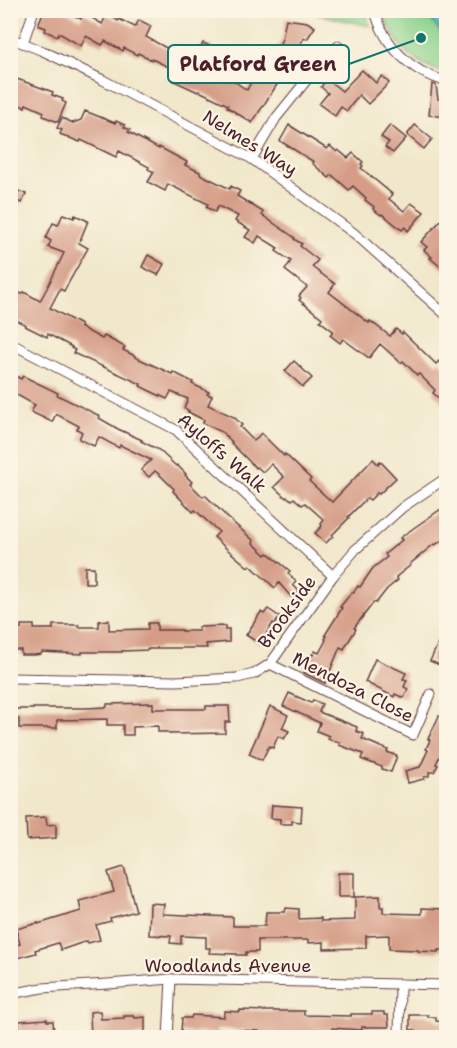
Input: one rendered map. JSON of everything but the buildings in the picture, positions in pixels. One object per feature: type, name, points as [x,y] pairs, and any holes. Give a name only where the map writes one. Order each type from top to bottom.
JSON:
[{"type":"street","points":[[22,43],[34,10]]},
{"type":"street","points":[[375,10],[383,32],[397,52],[412,67],[447,81]]},
{"type":"street","name":"Nelmes Way","points":[[10,38],[103,80],[252,159],[355,234],[447,315]]},
{"type":"street","points":[[252,159],[276,118],[314,71],[338,46]]},
{"type":"street","name":"Ayloffs Walk","points":[[10,343],[176,430],[333,576]]},
{"type":"street","name":"Brookside","points":[[10,678],[176,681],[237,678],[254,674],[270,664],[333,576],[355,550],[403,507],[447,478]]},
{"type":"street","name":"Mendoza Close","points":[[270,664],[413,735],[431,694]]},
{"type":"street","points":[[168,1038],[171,979]]},
{"type":"street","name":"Woodlands Avenue","points":[[10,993],[42,988],[171,979],[447,985]]},
{"type":"street","points":[[399,1038],[400,984]]},
{"type":"green space","points":[[304,11],[365,11],[370,26]]},
{"type":"green space","points":[[383,11],[446,11],[446,74],[423,64],[406,51],[393,34]]},
{"type":"water","points":[[424,11],[446,11],[446,39]]},
{"type":"place","name":"Platford Green","points":[[421,38]]}]
